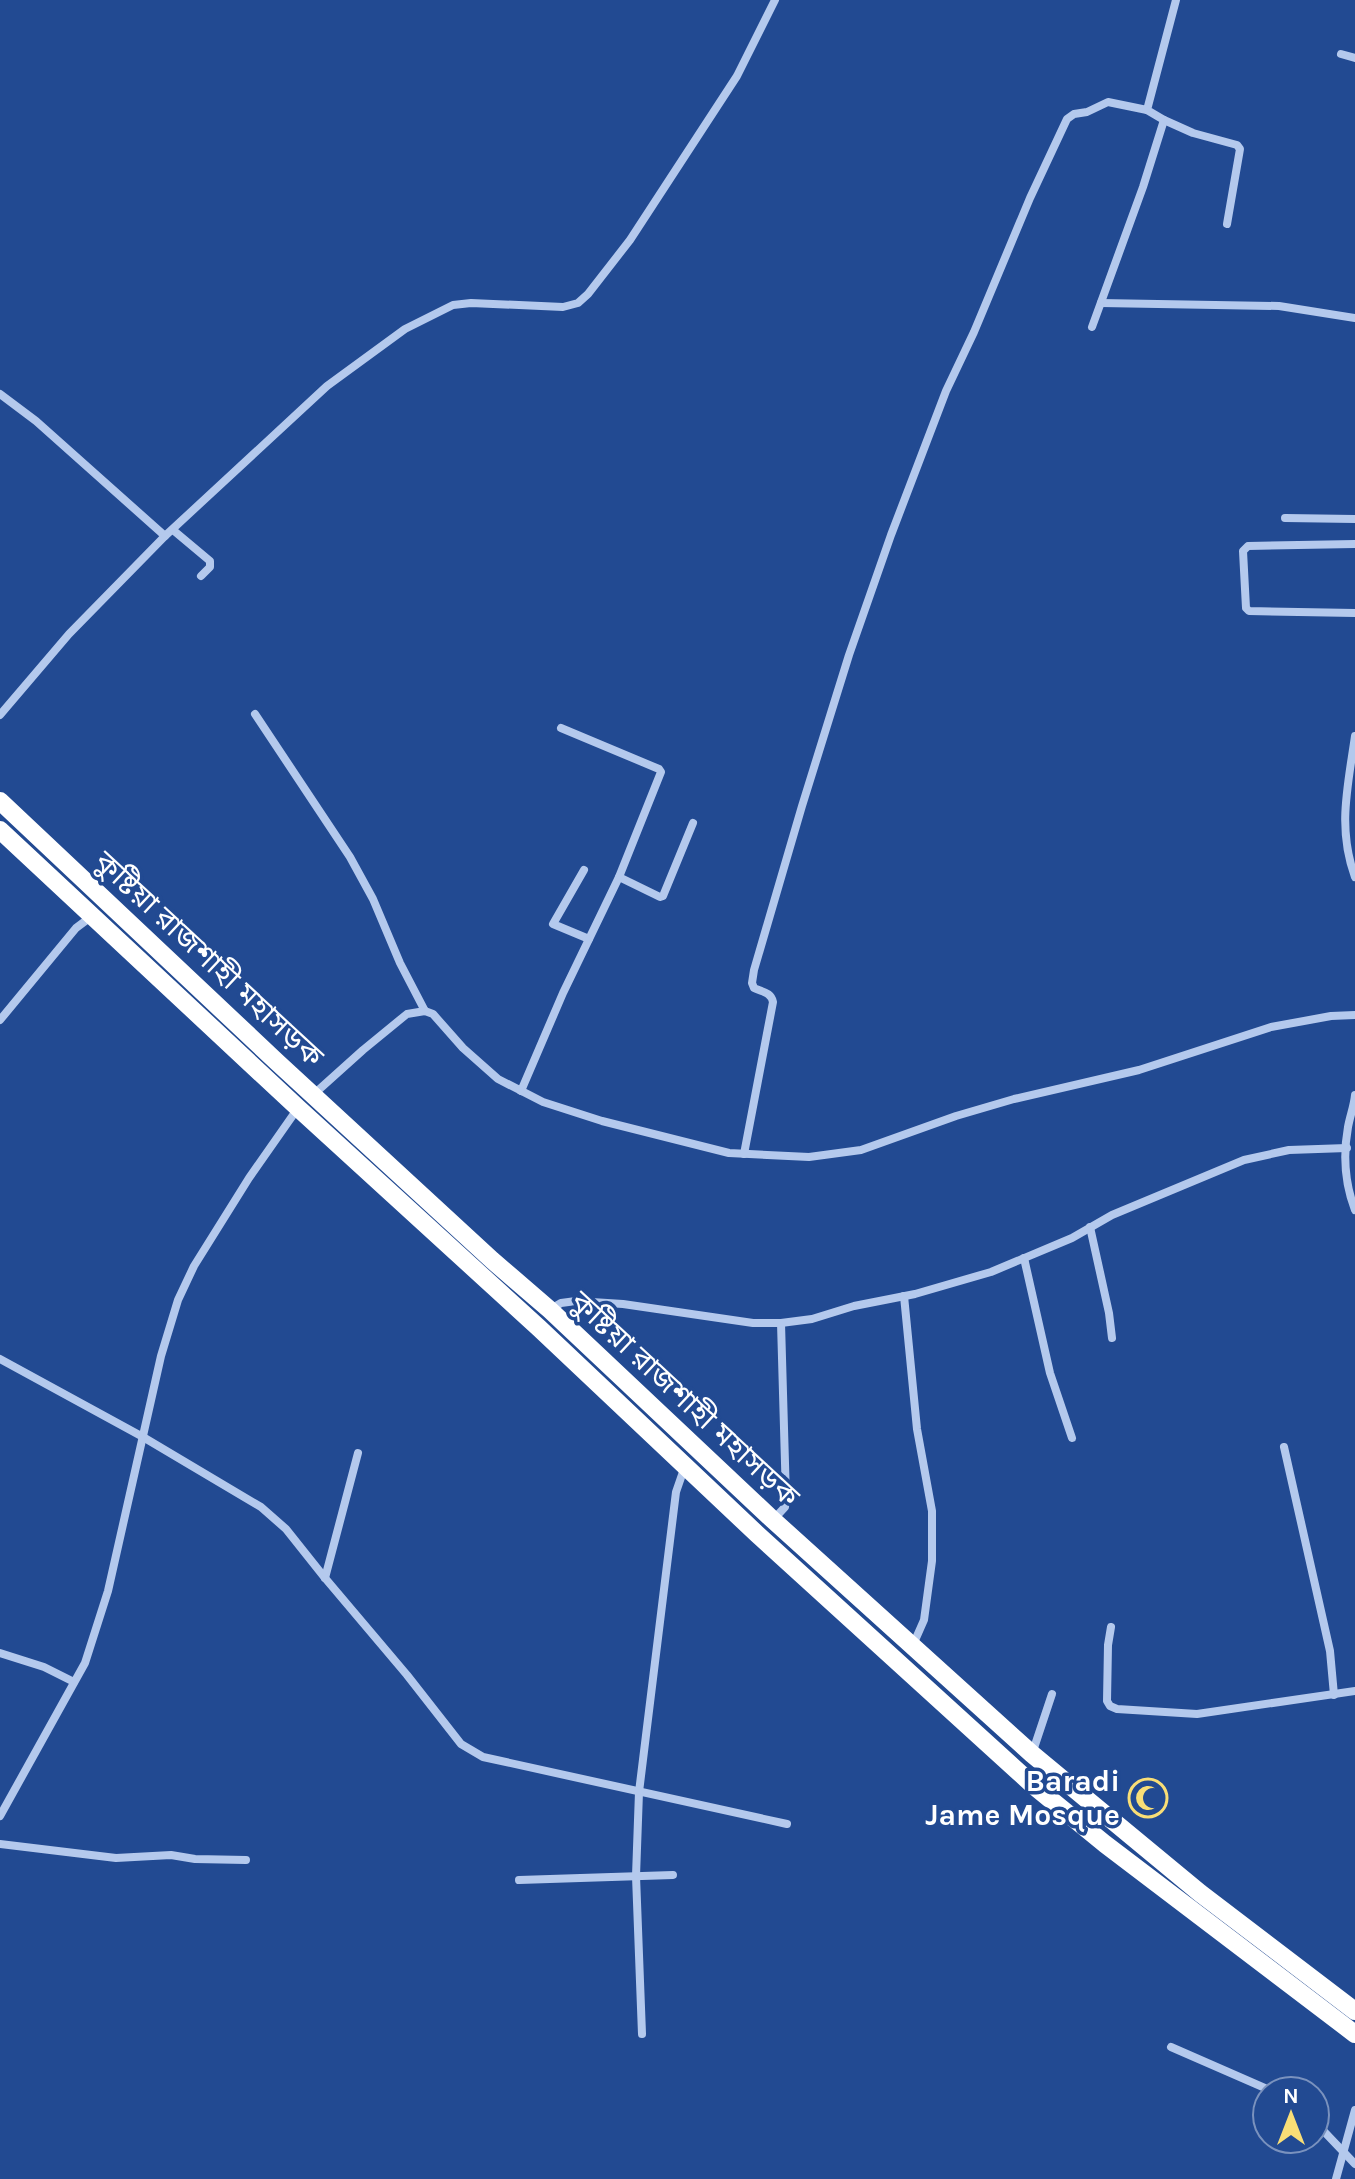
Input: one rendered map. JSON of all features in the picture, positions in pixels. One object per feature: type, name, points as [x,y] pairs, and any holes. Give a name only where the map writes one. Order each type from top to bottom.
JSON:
[{"type":"highway","name":"কুষ্টিয়া রাজশাহী মহাসড়ক","points":[[0,801],[270,1069],[298,1108],[1034,1786],[1105,1844],[1330,2003],[1355,2011]]},
{"type":"highway","name":"কুষ্টিয়া রাজশাহী মহাসড়ক","points":[[0,830],[270,1069],[313,1095],[550,1310],[773,1520],[1032,1754],[1330,2003],[1355,2034]]},
{"type":"highway","points":[[722,1501],[737,1486]]},
{"type":"highway","points":[[1034,1786],[1052,1771]]},
{"type":"street","points":[[0,715],[69,634],[169,533],[327,386],[405,329],[453,305],[483,303],[563,307],[578,303],[588,294],[630,240],[729,88],[775,0]]},
{"type":"street","points":[[1147,110],[1176,0]]},
{"type":"street","points":[[1341,54],[1355,58]]},
{"type":"street","points":[[744,1154],[773,1002],[768,994],[754,988],[754,970],[849,655],[946,391],[1067,119],[1108,102],[1147,110],[1193,133],[1237,145],[1240,149],[1227,224]]},
{"type":"street","points":[[1092,327],[1164,120]]},
{"type":"street","points":[[1101,303],[1279,306],[1355,318]]},
{"type":"street","points":[[0,394],[169,533],[210,561],[210,567],[201,576]]},
{"type":"street","points":[[1285,518],[1355,519]]},
{"type":"street","points":[[1355,544],[1248,546],[1243,551],[1246,608],[1249,611],[1355,613]]},
{"type":"street","points":[[255,714],[350,857],[425,1011]]},
{"type":"street","points":[[521,1091],[563,993],[619,877],[661,772],[561,728]]},
{"type":"street","points":[[1355,736],[1344,835],[1355,877]]},
{"type":"street","points":[[619,877],[663,896],[693,823]]},
{"type":"street","points":[[584,870],[553,922],[555,926],[589,939]]},
{"type":"street","points":[[0,1020],[76,928],[93,915]]},
{"type":"street","points":[[313,1095],[407,1014],[425,1011],[433,1014],[463,1048],[498,1079],[543,1102],[602,1121],[717,1150],[809,1157],[861,1150],[956,1116],[1139,1070],[1271,1027],[1331,1016],[1355,1015]]},
{"type":"street","points":[[1355,1095],[1345,1162],[1348,1193],[1355,1210]]},
{"type":"street","points":[[0,1816],[85,1663],[108,1591],[161,1356],[178,1300],[249,1178],[298,1108]]},
{"type":"street","points":[[550,1310],[561,1303],[592,1302],[682,1311],[753,1323],[812,1319],[991,1272],[1072,1238],[1112,1215],[1244,1160],[1289,1150],[1347,1148]]},
{"type":"street","points":[[1090,1227],[1112,1338]]},
{"type":"street","points":[[1024,1258],[1050,1373],[1072,1438]]},
{"type":"street","points":[[904,1296],[917,1429],[932,1511],[932,1561],[924,1620],[913,1646]]},
{"type":"street","points":[[773,1520],[785,1507],[786,1493],[781,1323]]},
{"type":"street","points":[[0,1359],[143,1437],[261,1507],[286,1529],[461,1744],[473,1753],[787,1824]]},
{"type":"street","points":[[1284,1447],[1330,1651],[1334,1695]]},
{"type":"street","points":[[325,1578],[358,1453]]},
{"type":"street","points":[[642,2034],[636,1876],[639,1792],[676,1492],[686,1466]]},
{"type":"street","points":[[1111,1627],[1107,1701],[1117,1709],[1197,1714],[1355,1691]]},
{"type":"street","points":[[0,1653],[44,1667],[74,1682]]},
{"type":"street","points":[[1032,1754],[1052,1694]]},
{"type":"street","points":[[0,1844],[116,1858],[171,1855],[246,1860]]},
{"type":"street","points":[[519,1880],[673,1875]]},
{"type":"street","points":[[1171,2047],[1251,2082]]},
{"type":"street","points":[[1336,2179],[1355,2110]]},
{"type":"street","points":[[1331,2138],[1355,2164]]},
{"type":"place","name":"Baradi Jame Mosque","points":[[1148,1798]]}]
